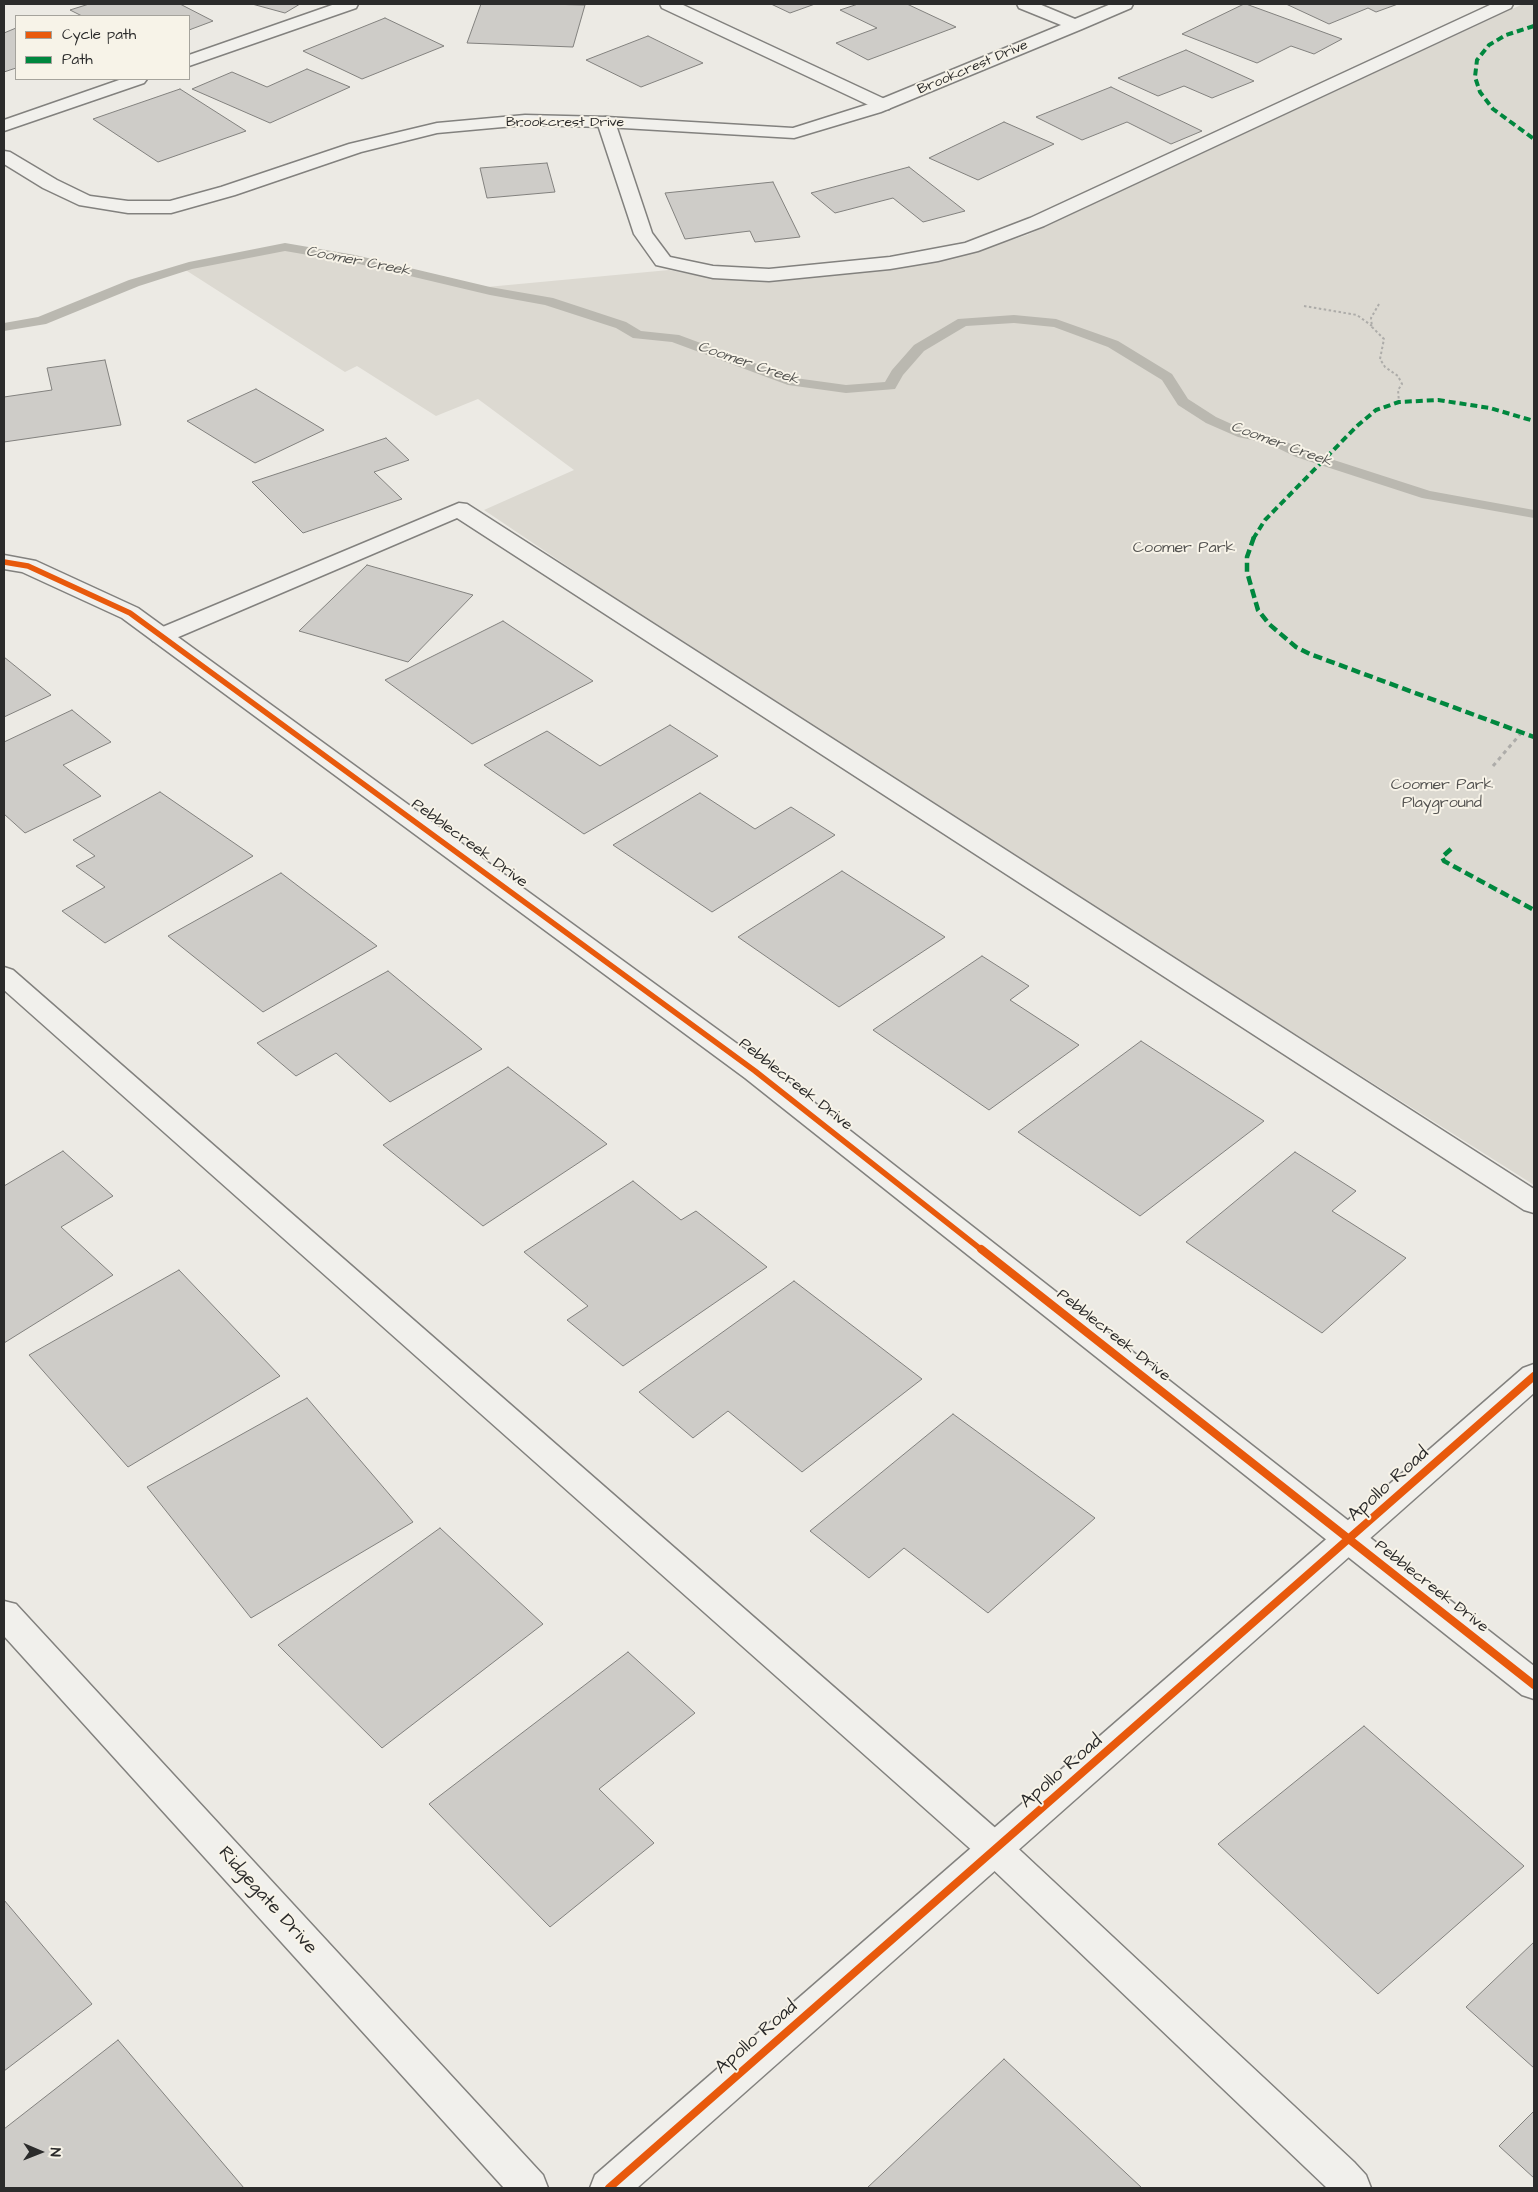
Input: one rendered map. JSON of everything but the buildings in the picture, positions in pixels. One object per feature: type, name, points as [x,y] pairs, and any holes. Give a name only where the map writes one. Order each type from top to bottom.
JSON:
[{"type":"street","points":[[190,61],[350,4]]},
{"type":"street","points":[[668,4],[883,105]]},
{"type":"street","points":[[1025,4],[1076,25]]},
{"type":"street","name":"Brookcrest Drive","points":[[4,156],[50,184],[86,201],[128,207],[170,206],[228,191],[355,148],[437,128],[525,120],[606,122],[794,133],[883,105],[1125,4]]},
{"type":"street","points":[[606,122],[643,234],[663,261],[712,272],[769,275],[890,263],[972,247],[1037,222],[1505,4]]},
{"type":"street","points":[[4,126],[135,80]]},
{"type":"street","points":[[161,636],[458,509],[1534,1203]]},
{"type":"street","name":"Pebblecreek Drive","points":[[4,562],[28,566],[122,609],[755,1071],[1534,1684]]},
{"type":"street","points":[[4,976],[996,1850],[1352,2188]]},
{"type":"street","name":"Apollo Road","points":[[609,2188],[1534,1376]]},
{"type":"street","name":"Ridgegate Drive","points":[[4,1614],[529,2188]]},
{"type":"path","points":[[1372,327],[1371,318],[1379,304]]},
{"type":"path","points":[[1304,306],[1357,315],[1384,339],[1380,359],[1385,367],[1398,376],[1402,384],[1398,390],[1399,402]]},
{"type":"path","points":[[1493,766],[1522,732]]},
{"type":"green space","name":"Coomer Park","points":[[1523,4],[1534,4],[1534,1185],[634,616],[582,576],[484,510],[574,470],[478,399],[436,416],[357,366],[345,372],[184,269],[284,249],[314,253],[344,253],[487,287],[669,270],[716,279],[762,280],[829,276],[932,262],[961,256],[1027,235]]},
{"type":"waterway","name":"Coomer Creek","points":[[4,327],[41,321],[134,283],[189,266],[285,247],[355,259],[490,291],[548,301],[621,325],[638,335],[674,338],[793,382],[846,389],[890,386],[897,373],[919,348],[963,322],[1014,319],[1056,323],[1113,344],[1167,377],[1183,402],[1211,420],[1243,434],[1271,440],[1301,454],[1427,495],[1534,514]]},
{"type":"marked path","points":[[1534,26],[1506,35],[1489,45],[1477,60],[1475,77],[1480,92],[1493,109],[1534,139]]},
{"type":"marked path","points":[[1534,421],[1490,408],[1438,400],[1399,402],[1376,410],[1357,426],[1265,520],[1252,540],[1247,557],[1247,572],[1258,610],[1269,624],[1296,647],[1310,654],[1534,737]]},
{"type":"marked path","points":[[1451,849],[1442,857],[1444,861],[1534,910]]},
{"type":"cycle path","points":[[4,562],[28,566],[130,613],[755,1071],[1534,1685]]},
{"type":"cycle path","points":[[609,2188],[1534,1376]]},
{"type":"park label","name":"Coomer Park Playground","points":[[1442,795]]}]
